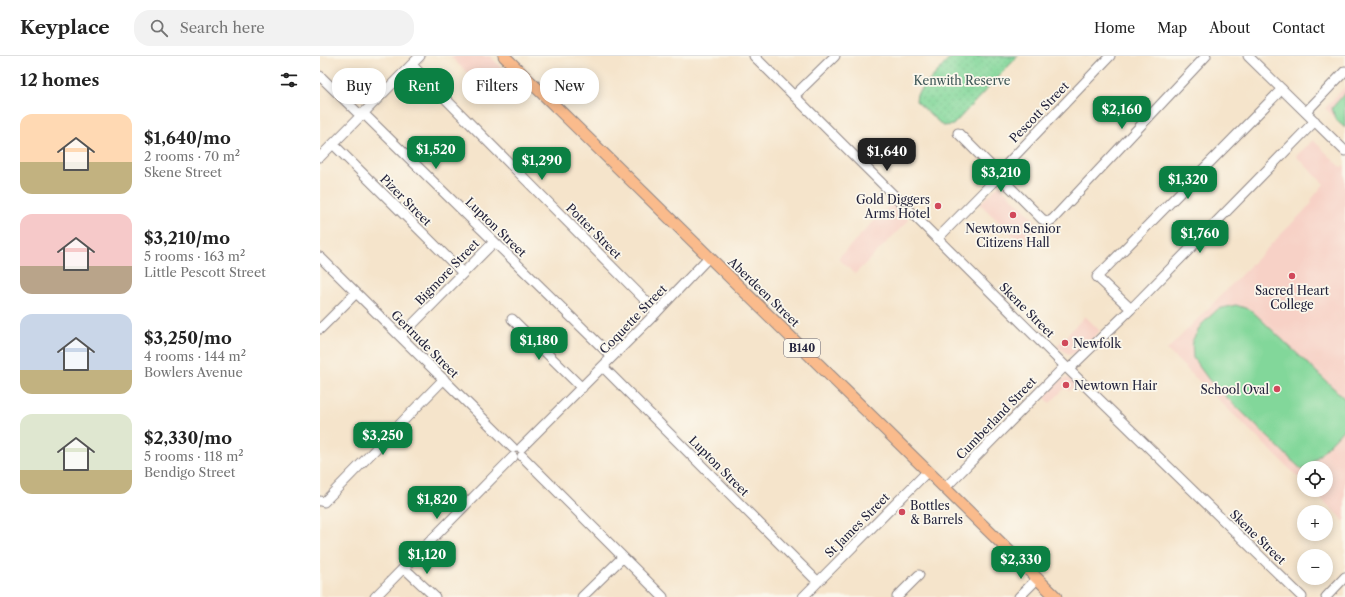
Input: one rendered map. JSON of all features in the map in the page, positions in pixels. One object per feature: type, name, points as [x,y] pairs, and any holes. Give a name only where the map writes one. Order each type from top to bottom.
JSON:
[{"type":"main road","name":"Aberdeen Street","points":[[504,56],[1056,597]]},
{"type":"street","points":[[320,157],[420,56]]},
{"type":"street","name":"Skene Street","points":[[754,56],[1067,367],[1302,597]]},
{"type":"street","points":[[794,96],[835,56]]},
{"type":"street","name":"Pescott Street","points":[[938,238],[999,176],[1006,165],[1110,56]]},
{"type":"street","points":[[958,133],[1042,219],[1048,222],[1053,219],[1206,56]]},
{"type":"street","points":[[1248,56],[1345,151]]},
{"type":"street","name":"Potter Street","points":[[412,65],[657,312]]},
{"type":"street","points":[[1306,112],[1345,71]]},
{"type":"street","name":"Lupton Street","points":[[320,76],[612,357]]},
{"type":"street","points":[[1131,309],[1097,277],[1282,89]]},
{"type":"street","name":"Cumberland Street","points":[[945,488],[1067,367],[1131,309],[1315,121]]},
{"type":"street","name":"Pizer Street","points":[[333,144],[462,273]]},
{"type":"street","name":"Bigmore Street","points":[[401,336],[494,242]]},
{"type":"street","name":"Gertrude Street","points":[[320,257],[663,597]]},
{"type":"street","name":"Coquette Street","points":[[375,597],[517,452],[603,367],[709,257]]},
{"type":"street","points":[[320,329],[356,292]]},
{"type":"street","points":[[512,319],[582,388]]},
{"type":"street","name":"Lupton Street","points":[[603,367],[818,582]]},
{"type":"street","points":[[320,501],[324,502],[444,379]]},
{"type":"street","name":"St James Street","points":[[803,597],[928,471]]},
{"type":"street","points":[[582,597],[623,557]]},
{"type":"street","points":[[404,568],[435,597]]},
{"type":"street","points":[[897,597],[919,575]]},
{"type":"street","points":[[1326,597],[1345,577]]},
{"type":"street","points":[[1019,597],[1038,579]]},
{"type":"shaded area","points":[[450,56],[490,56],[502,68],[462,68]]},
{"type":"shaded area","points":[[1345,87],[1345,128],[1325,108]]},
{"type":"shaded area","name":"Sacred Heart College","points":[[1313,140],[1341,167],[1345,166],[1345,522],[1333,510],[1333,505],[1327,505],[1319,497],[1333,497],[1333,461],[1297,461],[1297,476],[1167,350],[1312,203],[1311,200],[1324,184],[1296,156]]},
{"type":"shaded area","points":[[999,185],[1039,224],[1021,243],[980,204]]},
{"type":"shaded area","points":[[892,203],[909,220],[855,274],[838,258]]},
{"type":"shaded area","points":[[1085,316],[1100,331],[1079,352],[1069,355],[1057,346]]},
{"type":"shaded area","points":[[1062,379],[1072,379],[1077,384],[1069,391],[1065,388],[1050,403],[1044,397]]},
{"type":"green space","name":"Kenwith Reserve","points":[[952,56],[1018,56],[953,125],[943,126],[916,101],[917,94]]},
{"type":"green space","points":[[1345,93],[1345,128],[1335,119],[1332,108]]},
{"type":"green space","name":"School Oval","points":[[1236,305],[1251,310],[1345,399],[1345,428],[1314,461],[1297,461],[1297,465],[1209,380],[1193,358],[1192,341],[1202,324],[1218,309]]},
{"type":"place","name":"Gold Diggers Arms Hotel","points":[[938,206]]},
{"type":"place","name":"Newtown Senior Citizens Hall","points":[[1013,215]]},
{"type":"place","name":"Sacred Heart College","points":[[1292,276]]},
{"type":"place","name":"Newfolk","points":[[1065,343]]},
{"type":"place","name":"Newtown Hair","points":[[1066,385]]},
{"type":"place","name":"School Oval","points":[[1277,389]]},
{"type":"place","name":"Bottles & Barrels","points":[[902,512]]}]
